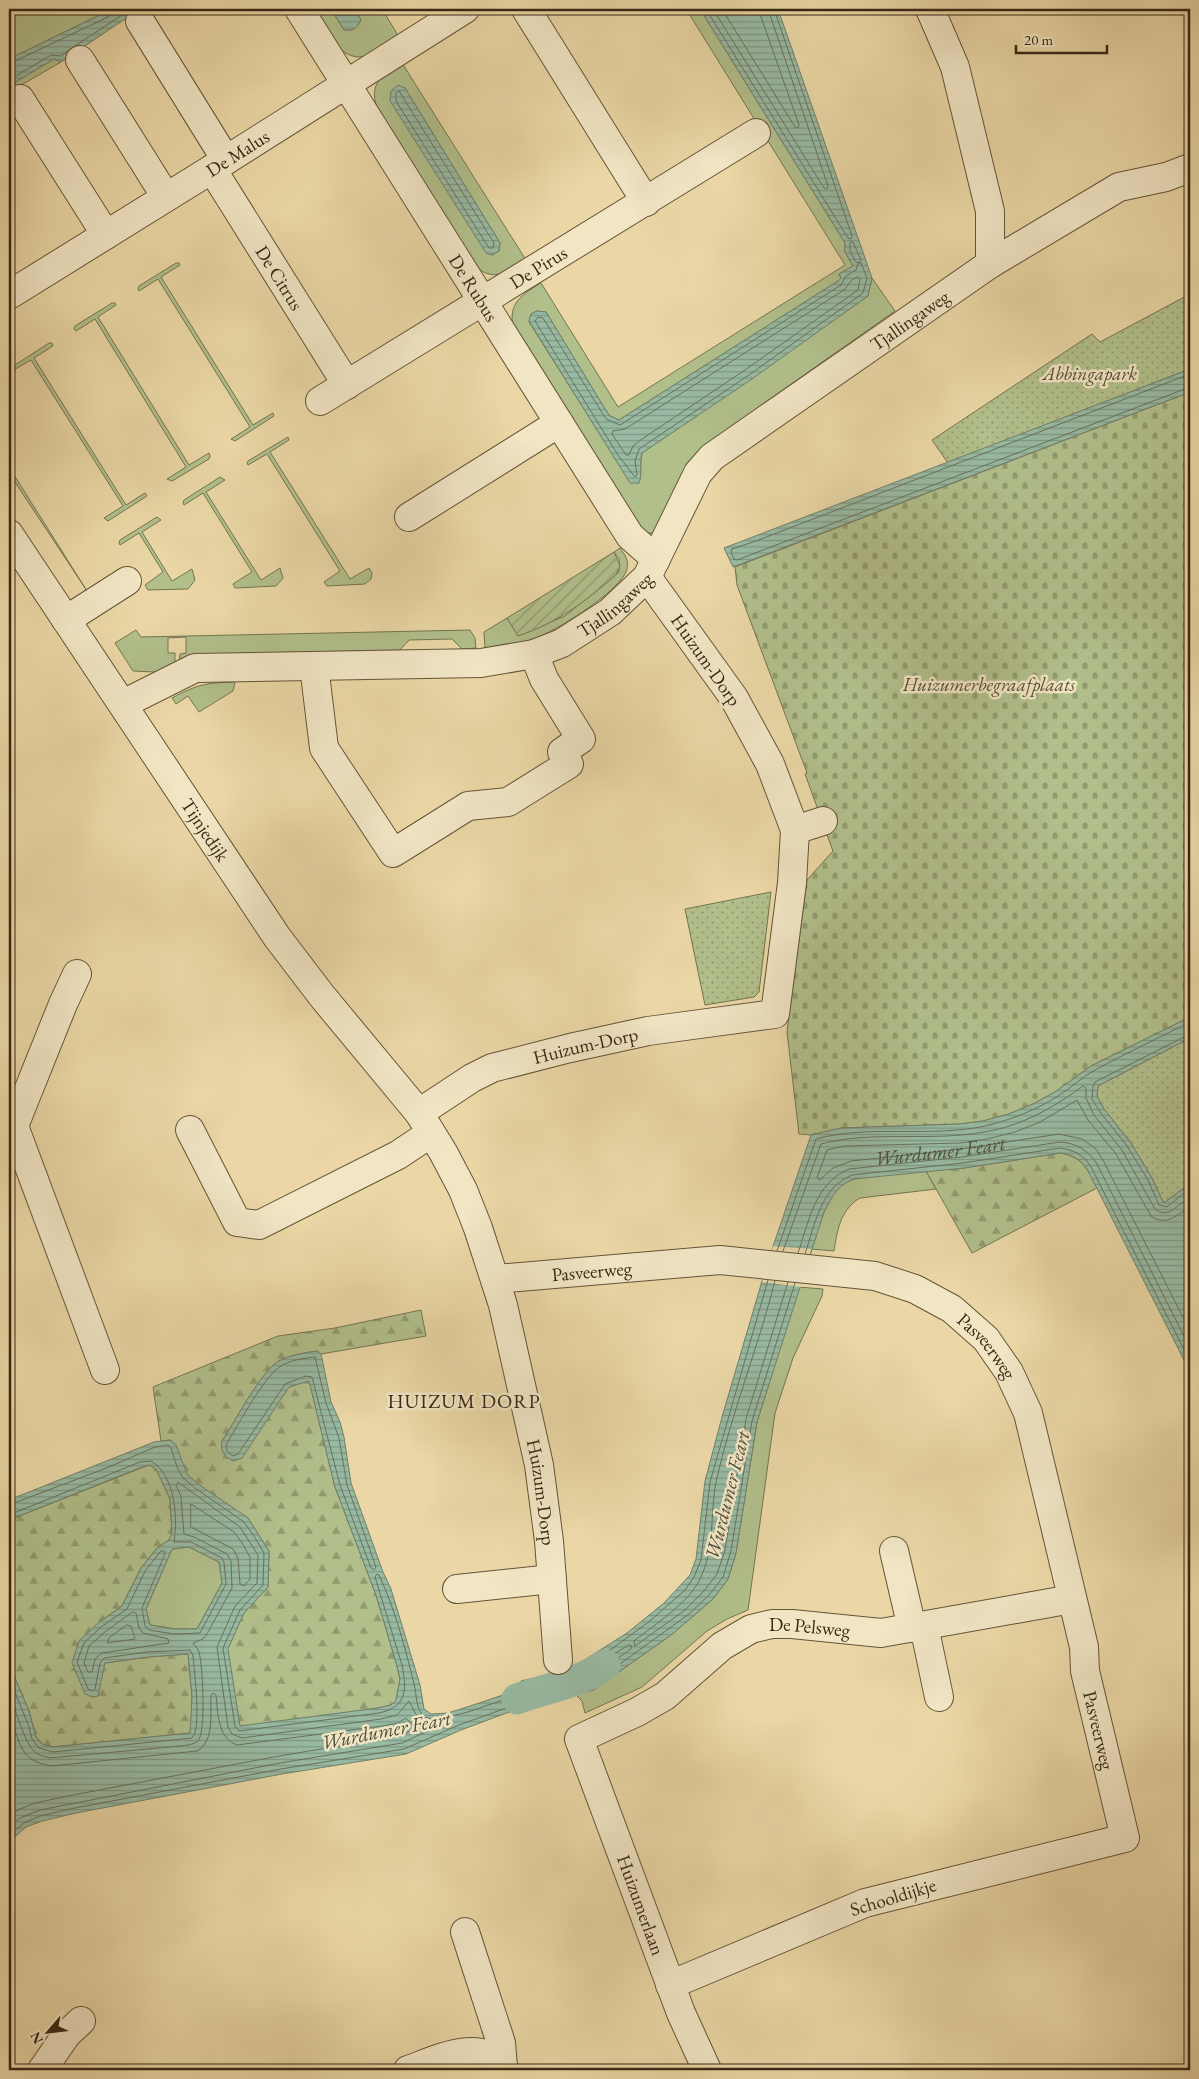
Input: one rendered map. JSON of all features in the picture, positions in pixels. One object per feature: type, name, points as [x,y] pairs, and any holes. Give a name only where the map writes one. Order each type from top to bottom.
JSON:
[{"type":"street","name":"De Rubus","points":[[299,9],[651,568]]},
{"type":"street","name":"De Malus","points":[[9,295],[347,84],[431,18],[465,9]]},
{"type":"street","points":[[526,9],[646,202]]},
{"type":"street","points":[[930,9],[955,67],[988,201],[990,211],[990,264]]},
{"type":"street","name":"De Citrus","points":[[140,21],[347,385]]},
{"type":"street","points":[[80,60],[166,197]]},
{"type":"street","points":[[20,99],[106,235]]},
{"type":"street","name":"De Pirus","points":[[320,401],[483,300],[537,270],[756,133]]},
{"type":"street","name":"Tjallingaweg","points":[[123,704],[195,668],[481,663],[534,654],[562,643],[610,612],[651,568],[698,473],[712,458],[990,264],[1119,187],[1166,177],[1190,168]]},
{"type":"street","points":[[409,517],[559,423]]},
{"type":"street","name":"Tijnjedijk","points":[[9,534],[277,937],[322,996],[425,1123]]},
{"type":"street","name":"Huizum-Dorp","points":[[558,1660],[547,1519],[515,1354],[496,1279],[463,1190],[425,1123],[472,1078],[492,1068],[648,1031],[775,1014],[792,883],[795,830],[770,764],[734,698],[651,568]]},
{"type":"street","points":[[66,620],[127,581]]},
{"type":"street","points":[[314,666],[324,748],[393,853],[468,806],[508,802],[569,764],[562,752],[581,739],[544,679],[534,654]]},
{"type":"street","points":[[795,830],[823,821]]},
{"type":"street","points":[[77,974],[14,1126],[105,1370]]},
{"type":"street","points":[[190,1130],[237,1222],[259,1225],[398,1155],[425,1123]]},
{"type":"street","name":"Pasveerweg","points":[[496,1279],[720,1260],[875,1276],[915,1289],[952,1309],[986,1339],[1009,1372],[1028,1413],[1084,1647],[1086,1671],[1124,1838]]},
{"type":"street","points":[[894,1552],[939,1697]]},
{"type":"street","points":[[457,1589],[552,1579]]},
{"type":"street","name":"De Pelsweg","points":[[579,1739],[637,1712],[665,1696],[722,1646],[751,1629],[772,1624],[792,1624],[881,1633],[1072,1599]]},
{"type":"street","name":"Huizumerlaan","points":[[579,1739],[688,2033],[707,2070]]},
{"type":"street","name":"Schooldijkje","points":[[670,1985],[865,1903],[1124,1838]]},
{"type":"street","points":[[465,1932],[501,2043],[504,2069]]},
{"type":"street","points":[[42,2070],[67,2034],[81,2021]]},
{"type":"street","points":[[408,2070],[458,2052],[476,2053],[492,2058],[504,2069]]},
{"type":"green space","points":[[9,9],[112,9],[9,59]]},
{"type":"green space","points":[[313,9],[331,9],[344,30],[350,30],[358,25],[361,20],[354,9],[382,9],[399,37],[369,55],[356,57],[340,49],[327,33]]},
{"type":"green space","points":[[686,9],[700,9],[845,243],[845,252],[853,266],[839,274],[841,278],[838,281],[619,420],[610,416],[605,409],[546,312],[537,311],[531,314],[529,322],[630,482],[638,483],[642,453],[868,296],[872,278],[895,311],[723,432],[702,449],[655,531],[651,533],[643,532],[513,325],[512,317],[515,305],[523,295],[541,283],[618,407],[845,265]]},
{"type":"green space","points":[[54,59],[61,62],[11,91],[11,89],[9,90],[9,86]]},
{"type":"green space","points":[[402,63],[526,260],[500,274],[494,275],[481,271],[474,265],[377,107],[375,98],[376,85],[379,80]],"holes":[[[398,86],[405,88],[500,243],[499,251],[492,255],[486,252],[391,101],[391,91]]]},
{"type":"green space","points":[[176,263],[180,265],[161,277],[253,425],[273,413],[274,416],[235,441],[231,439],[250,427],[158,279],[139,291],[138,289],[139,286]]},
{"type":"green space","name":"Abbingapark","points":[[1190,294],[1190,369],[948,463],[932,440],[1092,334],[1100,342]]},
{"type":"green space","points":[[112,303],[116,305],[98,317],[189,465],[209,453],[209,459],[172,481],[167,479],[186,467],[95,319],[76,331],[74,329],[75,326]]},
{"type":"green space","points":[[49,343],[52,343],[53,346],[34,358],[126,505],[145,493],[147,496],[108,521],[104,518],[123,506],[31,360],[12,371],[11,369]]},
{"type":"green space","name":"Huizumerbegraafplaats","points":[[1190,392],[1190,1017],[1091,1066],[1055,1092],[1009,1114],[983,1121],[960,1124],[841,1128],[811,1135],[799,1134],[787,1032],[807,880],[833,851],[805,774],[807,773],[737,585],[735,567]]},
{"type":"green space","points":[[288,437],[289,440],[270,452],[350,579],[369,568],[372,573],[371,579],[365,584],[327,586],[324,582],[340,571],[267,454],[248,465],[248,461]]},
{"type":"green space","points":[[9,467],[87,591],[9,473]]},
{"type":"green space","points":[[220,477],[225,480],[206,492],[261,580],[280,568],[283,578],[276,586],[235,588],[233,584],[252,572],[203,493],[184,505],[184,500]]},
{"type":"green space","points":[[157,517],[161,520],[142,532],[172,581],[192,569],[195,580],[188,589],[148,590],[145,585],[163,572],[139,533],[120,545],[119,543],[120,540]]},
{"type":"green space","points":[[620,548],[627,560],[627,569],[623,578],[590,607],[541,636],[513,645],[485,648],[484,632],[507,618],[518,635],[565,616],[619,572],[619,559],[614,552]]},
{"type":"green space","points":[[614,552],[620,566],[616,575],[570,611],[533,631],[518,636],[507,618]]},
{"type":"green space","points":[[136,630],[141,637],[470,630],[475,638],[476,648],[462,649],[452,639],[409,640],[400,650],[211,654],[179,663],[180,654],[186,653],[186,637],[168,638],[168,653],[175,653],[175,665],[155,672],[133,671],[115,643]]},
{"type":"green space","points":[[235,682],[233,691],[199,712],[188,696],[176,704],[172,698],[202,685]]},
{"type":"green space","points":[[771,892],[759,992],[754,997],[705,1005],[685,909]]},
{"type":"green space","points":[[1190,1038],[1190,1189],[1184,1188],[1163,1202],[1152,1178],[1131,1143],[1104,1109],[1097,1096],[1098,1086]]},
{"type":"green space","points":[[1061,1153],[1080,1161],[1097,1188],[972,1253],[926,1171],[964,1168]]},
{"type":"green space","points":[[926,1171],[936,1189],[860,1198],[844,1214],[834,1251],[811,1249],[827,1205],[837,1189],[843,1184],[870,1176]]},
{"type":"green space","points":[[798,1287],[823,1289],[822,1296],[793,1358],[775,1413],[748,1610],[727,1619],[707,1631],[642,1687],[585,1713],[582,1701],[575,1694],[593,1690],[671,1635],[713,1599],[728,1579],[736,1553],[757,1422]]},
{"type":"green space","points":[[421,1310],[426,1336],[321,1354],[317,1351],[292,1356],[279,1361],[264,1375],[256,1386],[222,1441],[277,1404],[289,1387],[309,1380],[335,1487],[376,1595],[397,1666],[400,1679],[396,1700],[391,1705],[378,1708],[240,1727],[227,1649],[244,1613],[268,1587],[269,1551],[248,1518],[197,1484],[186,1474],[176,1445],[170,1440],[161,1441],[153,1387],[278,1336],[335,1328]]},
{"type":"green space","points":[[149,1465],[156,1469],[170,1499],[172,1533],[169,1540],[157,1548],[141,1568],[122,1606],[98,1623],[105,1663],[188,1654],[192,1696],[191,1733],[53,1747],[42,1744],[36,1737],[29,1711],[9,1664],[9,1520]]},
{"type":"green space","points":[[189,1547],[219,1562],[222,1583],[197,1629],[175,1629],[150,1625],[146,1609],[172,1549]]},
{"type":"water","points":[[112,9],[140,9],[61,62],[54,59],[9,86],[9,59]]},
{"type":"water","points":[[331,9],[354,9],[361,20],[354,28],[344,30]]},
{"type":"water","points":[[700,9],[778,9],[872,278],[868,296],[752,379],[642,453],[639,483],[630,483],[529,321],[531,314],[537,311],[546,312],[605,409],[610,416],[619,420],[838,281],[841,278],[839,274],[853,266],[845,252],[845,243]]},
{"type":"water","points":[[398,85],[405,88],[500,243],[499,251],[492,255],[486,253],[390,101],[391,91]]},
{"type":"water","points":[[1190,369],[1190,392],[733,567],[724,548]]},
{"type":"water","points":[[1190,1017],[1190,1038],[1098,1086],[1097,1096],[1104,1109],[1131,1143],[1152,1178],[1163,1202],[1184,1188],[1190,1189],[1190,1372],[1087,1169],[1076,1158],[1061,1153],[964,1168],[854,1179],[848,1182],[836,1192],[824,1212],[757,1422],[736,1553],[728,1579],[713,1599],[671,1635],[593,1690],[575,1694],[570,1691],[567,1671],[627,1633],[664,1603],[690,1575],[696,1559],[705,1481],[722,1417],[767,1264],[811,1135],[841,1128],[960,1124],[983,1121],[1009,1114],[1055,1092],[1091,1066]]},
{"type":"water","points":[[317,1351],[321,1354],[331,1402],[344,1437],[351,1483],[391,1589],[420,1685],[424,1709],[431,1714],[448,1713],[506,1694],[521,1681],[551,1674],[556,1678],[560,1694],[554,1695],[553,1699],[536,1702],[461,1730],[406,1754],[282,1774],[76,1813],[26,1827],[9,1842],[9,1664],[29,1711],[36,1737],[42,1744],[53,1747],[190,1733],[192,1696],[188,1654],[105,1663],[98,1696],[93,1697],[85,1694],[72,1663],[79,1641],[98,1623],[122,1606],[141,1568],[157,1548],[169,1540],[172,1533],[170,1499],[156,1469],[149,1465],[142,1467],[9,1520],[9,1500],[154,1442],[170,1440],[176,1445],[187,1474],[198,1484],[248,1518],[269,1551],[268,1587],[244,1613],[228,1649],[240,1726],[378,1708],[391,1705],[396,1700],[400,1679],[397,1666],[376,1595],[335,1487],[309,1381],[289,1387],[242,1458],[233,1461],[222,1451],[222,1441],[264,1375],[279,1361],[297,1354]],"holes":[[[189,1547],[219,1562],[222,1583],[197,1629],[175,1629],[150,1625],[146,1609],[172,1549]]]},
{"type":"pier","points":[[773,1246],[811,1249],[801,1287],[762,1282]]},
{"type":"waterway","name":"Wurdumer Feart","points":[[517,1699],[574,1681],[605,1665]]},
{"type":"district","name":"HUIZUM DORP","points":[[464,1401]]}]
